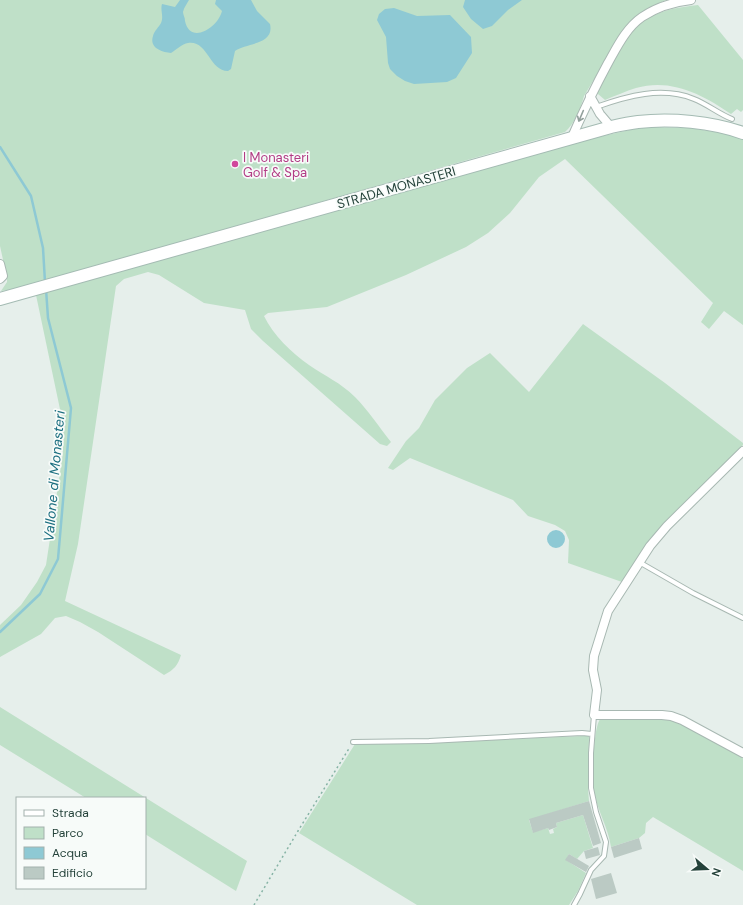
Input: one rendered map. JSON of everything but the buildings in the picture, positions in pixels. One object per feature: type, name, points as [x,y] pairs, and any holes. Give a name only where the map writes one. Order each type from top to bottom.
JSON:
[{"type":"main road","name":"STRADA MONASTERI","points":[[0,299],[611,127],[638,122],[670,121],[711,126],[743,133]]},
{"type":"street","points":[[572,137],[590,96],[619,43],[630,28],[641,18],[658,8],[679,1],[691,0]]},
{"type":"street","points":[[590,96],[600,114],[611,127]]},
{"type":"street","points":[[0,264],[3,276],[0,279]]},
{"type":"street","points":[[743,451],[667,526],[638,562],[608,611],[594,656],[593,670],[598,690],[594,715],[671,716],[682,720],[743,753]]},
{"type":"lane","points":[[596,107],[637,94],[675,94],[693,98],[732,119]]},
{"type":"lane","points":[[638,562],[693,593],[743,618]]},
{"type":"lane","points":[[574,905],[591,870],[604,856],[606,849],[606,842],[596,812],[591,788],[592,734],[594,715]]},
{"type":"lane","points":[[353,742],[429,741],[582,733],[592,734]]},
{"type":"path","points":[[254,905],[353,742]]},
{"type":"green space","points":[[0,0],[666,0],[644,11],[626,26],[584,96],[574,120],[565,132],[51,279],[54,290],[568,144],[634,129],[651,127],[690,128],[743,138],[743,325],[724,311],[709,329],[701,322],[713,303],[565,159],[539,177],[510,213],[488,233],[466,247],[406,275],[327,307],[268,313],[264,316],[272,330],[296,355],[350,392],[360,402],[391,442],[387,446],[380,444],[263,341],[251,329],[245,310],[204,303],[159,275],[148,272],[124,279],[116,286],[78,544],[65,601],[181,655],[175,667],[164,675],[98,632],[66,616],[55,618],[41,634],[0,657],[0,625],[21,605],[37,582],[46,565],[63,453],[61,414],[36,295],[21,288],[1,291],[7,282],[7,278],[0,246]]},
{"type":"green space","points":[[698,5],[743,60],[743,110],[741,112],[737,109],[731,114],[698,95],[686,90],[662,85],[649,85],[636,88],[605,100],[598,94],[598,89],[618,51],[624,41],[639,25],[647,19],[666,11]]},
{"type":"green space","points":[[583,324],[665,383],[743,443],[743,445],[666,523],[645,548],[622,582],[568,563],[569,540],[565,531],[555,525],[528,516],[513,500],[410,458],[393,470],[388,468],[406,441],[419,428],[435,400],[467,368],[490,353],[529,392]]},
{"type":"green space","points":[[0,707],[144,797],[84,797],[0,745]]},
{"type":"green space","points":[[601,718],[665,718],[680,723],[743,758],[743,871],[653,817],[646,823],[645,833],[639,838],[611,847],[608,832],[595,798],[593,785],[596,731]]},
{"type":"green space","points":[[589,736],[589,801],[529,820],[533,832],[548,828],[550,834],[554,833],[553,829],[557,827],[556,823],[583,815],[593,848],[584,851],[577,859],[569,854],[566,860],[586,873],[578,891],[569,905],[417,905],[299,833],[355,744],[428,743]]},
{"type":"green space","points":[[146,798],[247,861],[236,891],[146,835]]},
{"type":"water","points":[[180,0],[189,0],[183,13],[188,28],[192,32],[198,33],[204,31],[215,23],[222,11],[215,4],[216,0],[251,0],[257,11],[270,24],[270,31],[264,40],[235,51],[231,69],[228,71],[222,70],[217,66],[200,46],[195,43],[188,43],[171,53],[164,52],[157,49],[152,40],[154,32],[162,20],[162,4],[175,7]]},
{"type":"water","points":[[465,0],[522,0],[508,10],[492,26],[483,29],[471,19],[463,7]]},
{"type":"water","points":[[394,8],[417,16],[450,15],[471,37],[472,53],[456,78],[447,82],[414,84],[397,76],[390,69],[388,63],[386,37],[377,20],[379,14],[385,9]]},
{"type":"water","points":[[556,530],[562,533],[565,539],[562,545],[556,548],[550,545],[547,539],[550,533]]},
{"type":"waterway","name":"Vallone di Monasteri","points":[[0,147],[31,196],[43,248],[45,282]]},
{"type":"waterway","name":"Vallone di Monasteri","points":[[0,632],[40,594],[58,559],[71,408],[48,318],[46,289]]},
{"type":"place","name":"I Monasteri Golf & Spa","points":[[235,164]]}]
